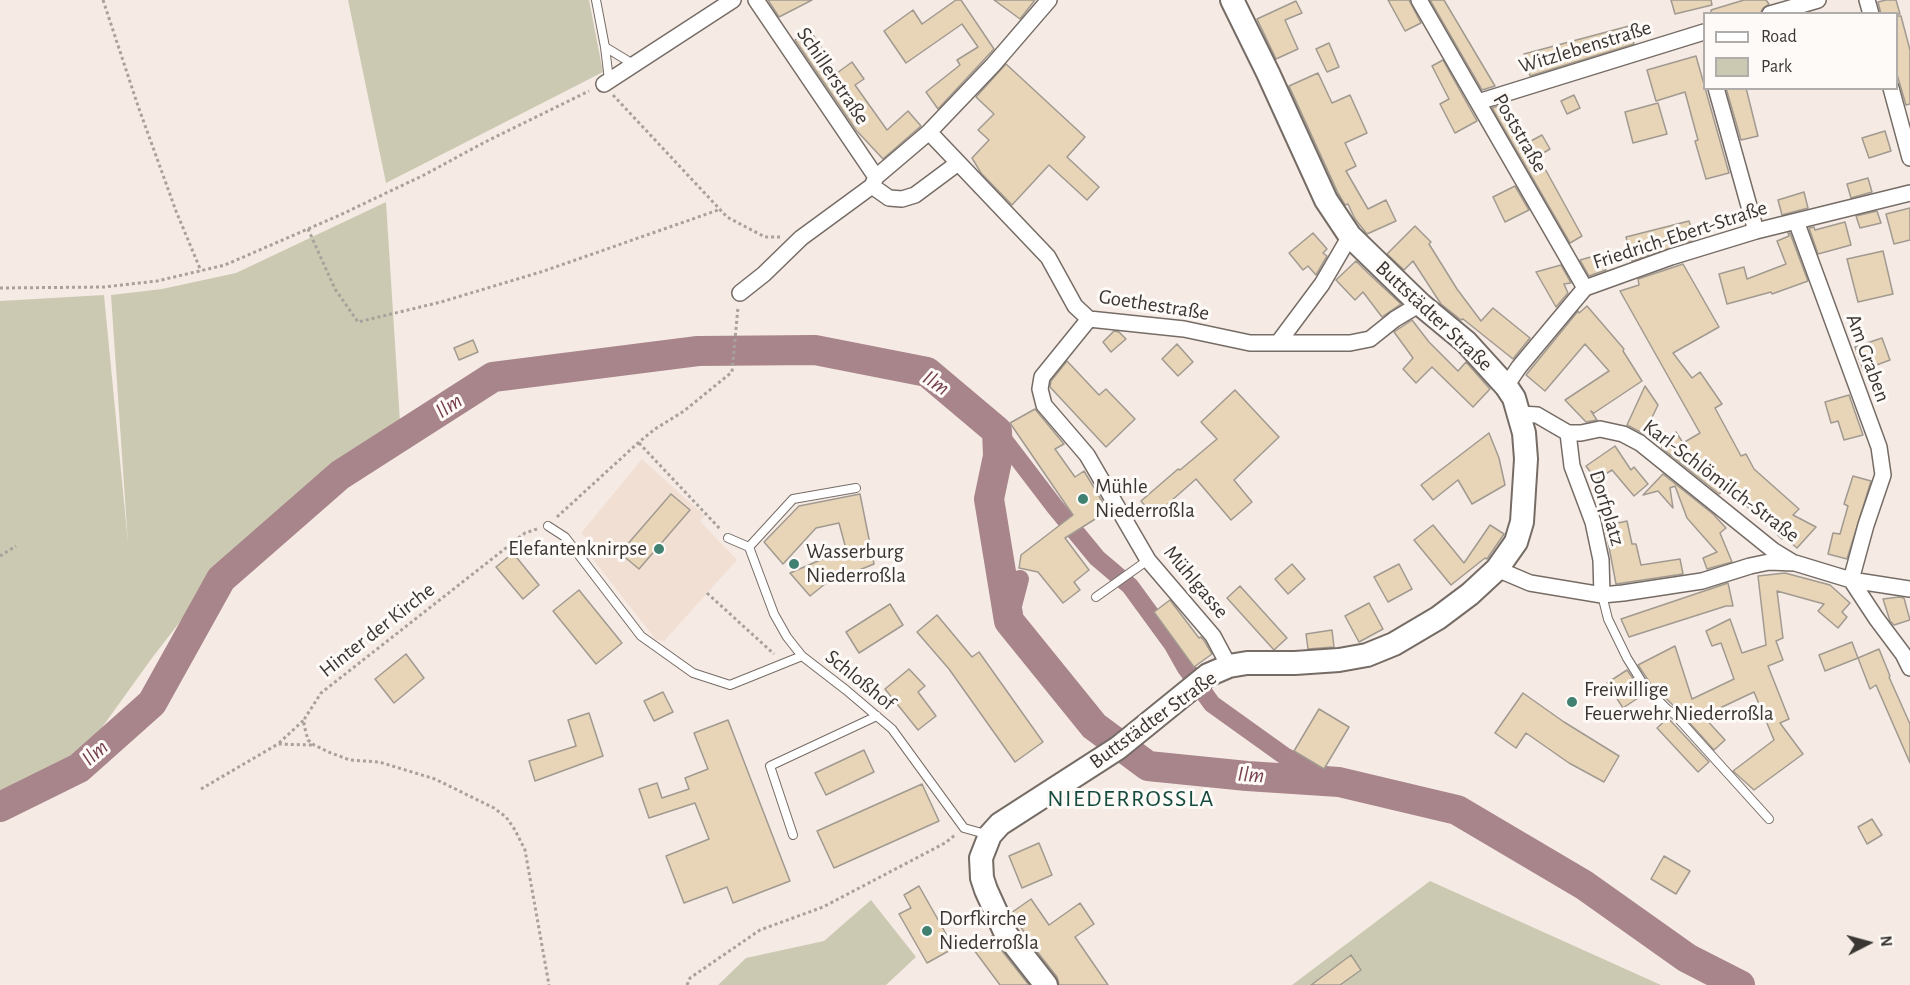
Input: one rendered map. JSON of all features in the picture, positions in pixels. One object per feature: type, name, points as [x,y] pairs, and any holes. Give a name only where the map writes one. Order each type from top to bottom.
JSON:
[{"type":"main road","name":"Buttstädter Straße","points":[[990,835],[1000,824],[1118,748],[1208,675],[1229,666],[1247,663],[1339,660],[1367,655],[1394,644],[1438,618],[1470,594],[1497,569],[1516,542],[1522,522],[1526,459],[1520,414],[1514,398],[1466,342],[1420,304],[1350,236],[1326,200],[1232,0]]},
{"type":"main road","points":[[990,835],[981,858],[982,878],[986,890],[1006,934],[1046,985]]},
{"type":"street","points":[[606,82],[733,0]]},
{"type":"street","name":"Schillerstraße","points":[[756,0],[874,181]]},
{"type":"street","points":[[740,293],[764,274],[801,238],[874,181],[929,132],[993,65],[1049,0]]},
{"type":"street","name":"Poststraße","points":[[1419,0],[1585,288]]},
{"type":"street","points":[[1777,12],[1818,0]]},
{"type":"street","name":"Witzlebenstraße","points":[[1478,102],[1703,37]]},
{"type":"street","points":[[1717,90],[1756,231]]},
{"type":"street","points":[[1892,90],[1910,158]]},
{"type":"street","name":"Goethestraße","points":[[929,132],[1048,256],[1075,306],[1089,319],[1184,329],[1250,343],[1350,343],[1370,339],[1395,319],[1420,304]]},
{"type":"street","points":[[874,181],[889,198],[903,199],[915,195],[958,163]]},
{"type":"street","name":"Friedrich-Ebert-Straße","points":[[1506,386],[1519,367],[1585,288],[1671,257],[1756,231],[1910,193]]},
{"type":"street","name":"Am Graben","points":[[1796,221],[1879,447],[1882,475],[1851,580]]},
{"type":"street","points":[[1278,344],[1322,284],[1350,236]]},
{"type":"street","name":"Mühlgasse","points":[[1089,319],[1042,377],[1040,389],[1044,405],[1087,455],[1148,560],[1213,636],[1229,666]]},
{"type":"street","points":[[1520,414],[1537,415],[1568,433]]},
{"type":"street","name":"Karl-Schlömilch-Straße","points":[[1568,433],[1600,429],[1612,430],[1640,443],[1774,551],[1795,563]]},
{"type":"street","name":"Dorfplatz","points":[[1568,433],[1572,466],[1593,522],[1597,541],[1602,595]]},
{"type":"street","points":[[1497,569],[1530,583],[1602,595],[1702,581],[1769,562],[1795,563],[1851,580],[1910,589]]},
{"type":"street","points":[[1851,580],[1903,654],[1910,668]]},
{"type":"lane","points":[[596,0],[605,47],[606,82]]},
{"type":"lane","points":[[605,47],[633,64]]},
{"type":"lane","points":[[749,547],[793,499],[856,488]]},
{"type":"lane","name":"Schloßhof","points":[[548,526],[565,537],[641,636],[693,673],[730,685],[802,656],[892,729],[964,828]]},
{"type":"lane","points":[[728,538],[749,547],[774,614],[786,637],[802,656]]},
{"type":"lane","points":[[1096,597],[1148,560]]},
{"type":"lane","points":[[1602,595],[1608,619],[1627,658],[1646,687],[1666,709],[1676,715],[1769,819]]},
{"type":"lane","points":[[794,836],[770,766],[877,716]]},
{"type":"lane","points":[[964,828],[990,835]]},
{"type":"path","points":[[103,0],[168,190],[201,271]]},
{"type":"path","points":[[0,288],[104,287],[157,281],[225,265],[424,175],[606,82],[640,125],[727,217],[765,237],[801,238]]},
{"type":"path","points":[[308,229],[335,289],[358,322],[441,302],[544,271],[721,209]]},
{"type":"path","points":[[548,526],[639,442],[684,411],[732,372],[738,312]]},
{"type":"path","points":[[639,442],[728,538]]},
{"type":"path","name":"Hinter der Kirche","points":[[201,789],[278,744],[305,718],[321,693],[525,533],[548,526]]},
{"type":"path","points":[[0,556],[16,546]]},
{"type":"path","points":[[707,593],[785,663]]},
{"type":"path","points":[[305,718],[308,740],[314,745],[350,760],[379,762],[435,779],[494,808],[506,817],[525,850],[549,985]]},
{"type":"path","points":[[278,744],[314,745]]},
{"type":"path","points":[[687,985],[690,978],[760,930],[823,907],[870,884],[945,843],[964,828]]},
{"type":"shaded area","name":"Elefantenknirpse","points":[[642,459],[705,516],[700,521],[737,560],[664,641],[656,640],[588,553],[594,546],[581,533]]},
{"type":"green space","points":[[348,0],[589,0],[603,72],[386,183]]},
{"type":"green space","points":[[386,202],[400,422],[243,540],[152,658],[80,758],[0,800],[0,301],[104,295],[128,543],[111,295],[162,289],[236,273]]},
{"type":"green space","points":[[1430,881],[1661,985],[1292,985]]},
{"type":"green space","points":[[871,900],[916,957],[886,985],[718,985],[746,958],[824,941]]},
{"type":"building","points":[[768,0],[812,0],[779,17]]},
{"type":"building","points":[[956,0],[961,0],[994,49],[938,109],[926,92],[960,65],[957,60],[978,47],[962,24],[906,63],[884,31],[913,10],[922,24]]},
{"type":"building","points":[[994,0],[1035,0],[1020,19]]},
{"type":"building","points":[[1388,0],[1409,0],[1421,23],[1405,31]]},
{"type":"building","points":[[1430,0],[1444,0],[1495,86],[1482,90]]},
{"type":"building","points":[[1671,0],[1711,0],[1712,5],[1675,14]]},
{"type":"building","points":[[1744,0],[1766,0],[1769,4],[1761,12],[1711,12],[1711,10]]},
{"type":"building","points":[[1896,0],[1900,14],[1880,12],[1878,2]]},
{"type":"building","points":[[1296,1],[1302,13],[1285,20],[1298,49],[1276,59],[1257,19]]},
{"type":"building","points":[[1898,16],[1901,16],[1910,50],[1910,104],[1906,105],[1898,78]]},
{"type":"building","points":[[1629,26],[1634,44],[1530,76],[1524,54]]},
{"type":"building","points":[[810,30],[837,73],[852,62],[864,79],[855,85],[887,130],[908,111],[921,126],[883,159],[856,130],[795,40]]},
{"type":"building","points":[[1329,43],[1339,67],[1327,72],[1316,49]]},
{"type":"building","points":[[1696,56],[1703,81],[1703,90],[1706,90],[1729,173],[1706,179],[1685,92],[1656,101],[1647,70]]},
{"type":"building","points":[[1443,60],[1477,121],[1455,133],[1440,104],[1449,99],[1432,66]]},
{"type":"building","points":[[1006,64],[1085,137],[1067,157],[1099,187],[1087,200],[1049,165],[1012,205],[981,173],[972,158],[989,140],[978,130],[994,114],[976,97]]},
{"type":"building","points":[[1318,73],[1332,103],[1350,95],[1367,133],[1345,143],[1356,166],[1346,171],[1368,209],[1386,200],[1396,221],[1367,234],[1355,219],[1348,204],[1345,205],[1338,193],[1289,86]]},
{"type":"building","points":[[1727,90],[1746,90],[1758,136],[1741,140]]},
{"type":"building","points":[[1574,95],[1580,108],[1567,114],[1561,101]]},
{"type":"building","points":[[1658,103],[1667,134],[1633,143],[1625,112]]},
{"type":"building","points":[[1501,105],[1512,125],[1518,121],[1529,142],[1542,135],[1550,149],[1538,156],[1582,236],[1570,243],[1492,108]]},
{"type":"building","points":[[1885,131],[1891,151],[1869,158],[1862,138]]},
{"type":"building","points":[[1868,178],[1872,192],[1851,198],[1847,184]]},
{"type":"building","points":[[1515,186],[1529,210],[1505,222],[1493,197]]},
{"type":"building","points":[[1804,192],[1808,208],[1782,215],[1778,200]]},
{"type":"building","points":[[1910,208],[1910,240],[1894,244],[1886,214]]},
{"type":"building","points":[[1877,211],[1881,223],[1860,228],[1856,216]]},
{"type":"building","points":[[1689,221],[1695,240],[1632,261],[1626,237]]},
{"type":"building","points":[[1845,222],[1851,245],[1818,254],[1809,228],[1814,227],[1815,230]]},
{"type":"building","points":[[1415,226],[1431,242],[1429,244],[1457,289],[1481,321],[1493,308],[1530,338],[1513,359],[1441,304],[1413,261],[1404,270],[1387,254]]},
{"type":"building","points":[[1313,233],[1327,249],[1323,253],[1327,256],[1316,275],[1308,266],[1303,270],[1289,253]]},
{"type":"building","points":[[1788,233],[1790,233],[1808,281],[1772,294],[1771,292],[1727,304],[1719,274],[1744,267],[1747,279],[1786,264],[1777,241],[1789,236]]},
{"type":"building","points":[[1883,251],[1893,294],[1858,302],[1847,259]]},
{"type":"building","points":[[1601,254],[1606,270],[1589,276],[1580,260]]},
{"type":"building","points":[[1356,261],[1401,304],[1382,317],[1363,292],[1355,300],[1336,280]]},
{"type":"building","points":[[1683,264],[1719,327],[1673,353],[1692,378],[1700,372],[1722,404],[1715,408],[1741,456],[1746,454],[1754,469],[1799,509],[1793,515],[1816,527],[1797,548],[1784,537],[1782,539],[1727,488],[1719,494],[1663,449],[1660,444],[1676,432],[1683,443],[1700,433],[1620,291],[1639,285],[1638,279]]},
{"type":"building","points":[[1561,265],[1571,283],[1564,284],[1568,293],[1556,307],[1536,272]]},
{"type":"building","points":[[1587,306],[1624,349],[1623,351],[1642,381],[1594,413],[1591,411],[1597,420],[1586,422],[1565,400],[1609,371],[1585,344],[1545,391],[1526,375],[1578,311],[1579,313]]},
{"type":"building","points":[[1412,320],[1429,342],[1458,371],[1466,362],[1490,389],[1473,407],[1432,367],[1416,383],[1403,369],[1413,358],[1394,332]]},
{"type":"building","points":[[1114,331],[1119,332],[1126,339],[1111,352],[1103,342]]},
{"type":"building","points":[[1882,338],[1890,360],[1863,370],[1855,347]]},
{"type":"building","points":[[473,340],[478,352],[459,360],[454,348]]},
{"type":"building","points":[[1177,344],[1193,362],[1178,376],[1162,359]]},
{"type":"building","points":[[1067,361],[1099,395],[1106,389],[1135,419],[1106,447],[1050,387],[1051,381]]},
{"type":"building","points":[[1645,386],[1658,405],[1644,434],[1627,425]]},
{"type":"building","points":[[1235,390],[1279,437],[1234,480],[1252,502],[1231,520],[1196,479],[1154,516],[1141,501],[1217,439],[1201,422]]},
{"type":"building","points":[[1849,395],[1863,435],[1844,440],[1838,421],[1831,423],[1825,402]]},
{"type":"building","points":[[1035,409],[1064,444],[1055,449],[1075,477],[1084,471],[1108,511],[1065,538],[1089,570],[1074,582],[1080,590],[1063,603],[1038,572],[1019,568],[1021,555],[1073,515],[1010,423]]},
{"type":"building","points":[[1489,433],[1499,458],[1505,485],[1472,504],[1458,480],[1433,500],[1421,485]]},
{"type":"building","points":[[1615,446],[1631,470],[1634,467],[1648,484],[1634,496],[1612,470],[1596,480],[1586,466]]},
{"type":"building","points":[[1663,474],[1713,514],[1726,528],[1720,533],[1732,562],[1707,569],[1703,558],[1717,552],[1687,518],[1675,486],[1670,488],[1673,508],[1658,491],[1643,495]]},
{"type":"building","points":[[1853,476],[1871,481],[1847,559],[1828,554],[1833,533],[1840,534],[1848,506],[1844,504]]},
{"type":"building","points":[[671,494],[690,510],[639,569],[620,553]]},
{"type":"building","points":[[860,494],[874,564],[825,584],[810,596],[790,573],[846,549],[839,523],[816,528],[783,564],[764,542],[799,506]]},
{"type":"building","points":[[1627,521],[1632,544],[1636,544],[1641,565],[1680,559],[1683,574],[1616,584],[1605,526]]},
{"type":"building","points":[[1433,525],[1464,563],[1490,525],[1504,534],[1487,559],[1485,558],[1451,585],[1414,540]]},
{"type":"building","points":[[513,553],[539,585],[523,599],[496,567]]},
{"type":"building","points":[[1292,564],[1305,579],[1288,594],[1275,579]]},
{"type":"building","points":[[1399,564],[1412,589],[1388,602],[1374,577]]},
{"type":"building","points":[[1785,573],[1830,585],[1850,603],[1842,612],[1847,617],[1838,628],[1818,611],[1824,604],[1777,591],[1783,638],[1776,641],[1783,660],[1768,666],[1789,719],[1780,723],[1803,754],[1754,790],[1733,771],[1774,740],[1754,692],[1703,716],[1725,740],[1714,750],[1650,683],[1638,665],[1675,646],[1692,699],[1734,679],[1721,643],[1712,646],[1706,631],[1730,619],[1742,653],[1766,645],[1758,576]]},
{"type":"building","points":[[1728,583],[1733,606],[1726,606],[1629,637],[1621,619]]},
{"type":"building","points":[[1240,586],[1287,638],[1274,650],[1227,598]]},
{"type":"building","points":[[579,590],[622,643],[596,664],[553,611]]},
{"type":"building","points":[[1904,598],[1910,620],[1894,625],[1890,621],[1883,599]]},
{"type":"building","points":[[1170,600],[1199,638],[1201,637],[1205,642],[1212,654],[1194,667],[1154,612]]},
{"type":"building","points":[[1369,603],[1383,629],[1359,642],[1345,616]]},
{"type":"building","points":[[890,604],[903,625],[859,653],[846,632]]},
{"type":"building","points":[[937,615],[972,657],[979,652],[1043,742],[1015,762],[949,669],[917,632]]},
{"type":"building","points":[[1332,630],[1334,647],[1308,649],[1306,634]]},
{"type":"building","points":[[1852,642],[1858,658],[1825,671],[1819,655]]},
{"type":"building","points":[[1879,649],[1910,724],[1910,763],[1876,685],[1870,689],[1858,658]]},
{"type":"building","points":[[406,654],[424,678],[394,703],[375,679]]},
{"type":"building","points":[[909,669],[925,686],[918,692],[936,716],[918,730],[885,689]]},
{"type":"building","points":[[1627,670],[1644,694],[1623,708],[1607,683]]},
{"type":"building","points":[[663,692],[673,712],[654,721],[644,701]]},
{"type":"building","points":[[1523,693],[1619,756],[1604,782],[1569,763],[1526,733],[1516,748],[1495,733]]},
{"type":"building","points":[[1319,709],[1349,727],[1324,769],[1294,751]]},
{"type":"building","points":[[589,713],[603,756],[535,781],[529,761],[576,746],[568,720]]},
{"type":"building","points":[[1668,718],[1709,762],[1698,772],[1657,728]]},
{"type":"building","points":[[728,720],[790,881],[733,903],[727,887],[684,903],[666,856],[709,839],[695,803],[649,818],[639,789],[657,783],[662,798],[689,789],[685,778],[708,769],[694,733]]},
{"type":"building","points":[[864,750],[874,772],[826,795],[815,773]]},
{"type":"building","points":[[922,784],[939,821],[834,868],[817,831]]},
{"type":"building","points":[[1872,819],[1882,835],[1867,844],[1858,827]]},
{"type":"building","points":[[1039,843],[1052,875],[1022,888],[1009,856]]},
{"type":"building","points":[[1664,856],[1690,871],[1676,894],[1651,879]]},
{"type":"building","name":"Dorfkirche Niederroßla","points":[[919,886],[954,948],[927,963],[899,914],[911,908],[904,895]]},
{"type":"building","points":[[1031,899],[1049,925],[1080,903],[1094,924],[1075,937],[1108,985],[1059,985],[1057,977],[1028,940],[1011,913]]},
{"type":"building","points":[[992,936],[1029,985],[1000,985],[974,950]]},
{"type":"building","points":[[1351,955],[1361,970],[1340,985],[1311,985]]},
{"type":"waterway","name":"Ilm","points":[[0,807],[79,768],[152,703],[221,579],[340,475],[493,377],[698,351],[815,350],[927,372],[997,431],[998,456],[989,499],[1009,621],[1094,726],[1148,766],[1339,782],[1457,810],[1584,885],[1687,958],[1740,985]]},
{"type":"waterway","points":[[997,431],[1097,558],[1130,586],[1212,704],[1286,757],[1339,782]]},
{"type":"waterway","points":[[1009,621],[1020,579]]},
{"type":"place","name":"Mühle Niederroßla","points":[[1083,499]]},
{"type":"place","name":"Elefantenknirpse","points":[[659,549]]},
{"type":"place","name":"Wasserburg Niederroßla","points":[[794,564]]},
{"type":"place","name":"Freiwillige Feuerwehr Niederroßla","points":[[1572,702]]},
{"type":"place","name":"Dorfkirche Niederroßla","points":[[927,931]]},
{"type":"district","name":"NIEDERROSSLA","points":[[1131,799]]}]
